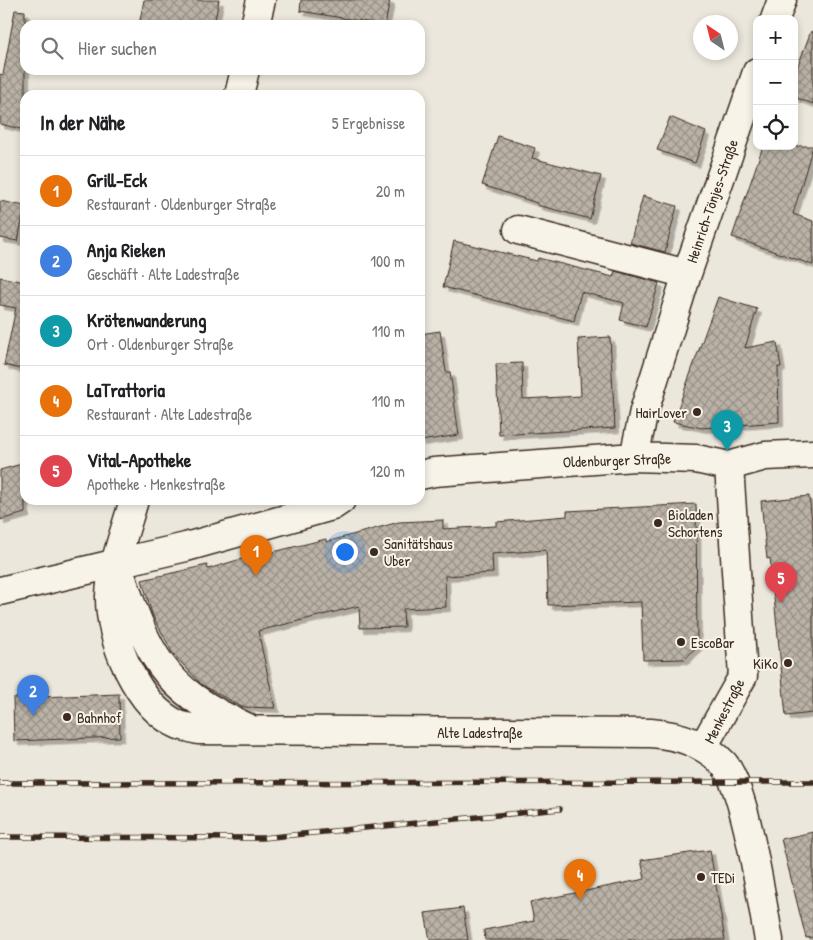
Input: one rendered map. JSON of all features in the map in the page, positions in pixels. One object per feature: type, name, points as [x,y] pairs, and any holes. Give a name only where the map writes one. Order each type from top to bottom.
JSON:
[{"type":"street","points":[[256,20],[260,0]]},
{"type":"street","points":[[776,15],[782,0]]},
{"type":"street","points":[[240,90],[244,75]]},
{"type":"street","name":"Heinrich-Tönjes-Straße","points":[[634,457],[644,411],[687,274],[753,84]]},
{"type":"street","name":"Heinrich-Tönjes-Straße","points":[[518,230],[687,274]]},
{"type":"street","name":"Oldenburger Straße","points":[[425,474],[634,457],[696,459],[729,466],[765,456],[813,454]]},
{"type":"street","name":"Menkestraße","points":[[729,466],[743,676],[704,747],[724,764],[734,782],[747,827],[769,940]]},
{"type":"street","points":[[117,563],[133,505]]},
{"type":"street","points":[[0,591],[248,530],[334,505]]},
{"type":"street","name":"Alte Ladestraße","points":[[117,563],[136,620],[148,646],[165,672],[184,692],[206,707],[254,730],[651,733],[681,737],[704,747]]},
{"type":"green space","points":[[151,675],[206,718],[183,719],[146,678]]},
{"type":"building","points":[[144,0],[219,0],[215,20],[140,20]]},
{"type":"building","points":[[301,0],[390,0],[386,20],[355,20],[300,11]]},
{"type":"building","points":[[15,10],[25,11],[25,20],[20,20],[20,75],[25,75],[25,90],[20,90],[20,129],[0,124],[0,74],[3,75]]},
{"type":"building","points":[[811,31],[813,32],[813,104],[798,98],[798,65]]},
{"type":"building","points":[[670,117],[706,132],[695,163],[657,150]]},
{"type":"building","points":[[498,136],[535,148],[532,158],[601,176],[590,219],[537,205],[537,203],[482,185]]},
{"type":"building","points":[[798,146],[813,146],[793,214],[813,221],[813,265],[732,237],[762,150],[798,150]]},
{"type":"building","points":[[643,196],[677,206],[665,252],[630,243]]},
{"type":"building","points":[[0,201],[20,205],[18,241],[0,238]]},
{"type":"building","points":[[454,241],[537,261],[538,258],[613,277],[615,271],[659,283],[646,327],[620,320],[624,303],[581,292],[574,321],[443,287]]},
{"type":"building","points":[[0,277],[20,281],[20,369],[4,365],[16,308],[0,305]]},
{"type":"building","points":[[718,297],[757,309],[745,348],[777,342],[781,367],[778,367],[779,422],[702,428],[673,422]]},
{"type":"building","points":[[440,331],[446,372],[450,372],[459,435],[425,440],[425,333]]},
{"type":"building","points":[[610,337],[615,428],[499,435],[496,364],[522,363],[523,399],[581,396],[578,339]]},
{"type":"building","points":[[20,464],[20,505],[25,505],[25,513],[0,520],[0,470]]},
{"type":"building","points":[[809,496],[813,529],[813,713],[786,716],[770,558],[767,559],[761,501]]},
{"type":"building","points":[[696,504],[697,646],[685,659],[643,660],[641,602],[548,605],[546,550],[492,554],[493,573],[445,576],[446,607],[403,609],[404,627],[360,628],[359,606],[258,631],[275,708],[242,707],[202,685],[173,654],[152,614],[142,580],[207,565],[208,569],[264,552],[265,554],[326,539],[326,542],[399,522],[443,520],[443,529],[496,526],[496,522],[567,516],[567,511]]},
{"type":"building","name":"Bahnhof","points":[[119,694],[120,737],[14,741],[13,698]]},
{"type":"building","points":[[813,832],[813,937],[806,938],[781,839]]},
{"type":"building","points":[[710,850],[725,940],[485,940],[484,930],[534,921],[530,902],[645,879],[641,860]]},
{"type":"building","points":[[463,908],[468,940],[430,940],[425,913]]},
{"type":"railway","points":[[0,783],[813,782]]},
{"type":"railway","points":[[0,837],[262,838],[560,809]]},
{"type":"place","name":"HairLover","points":[[697,412]]},
{"type":"place","name":"Krötenwanderung","points":[[727,451]]},
{"type":"place","name":"Bioladen Schortens","points":[[658,523]]},
{"type":"place","name":"Sanitätshaus Uber","points":[[374,552]]},
{"type":"place","name":"Grill-Eck","points":[[256,576]]},
{"type":"place","name":"Vital-Apotheke","points":[[781,603]]},
{"type":"place","name":"EscoBar","points":[[681,642]]},
{"type":"place","name":"KiKo","points":[[788,663]]},
{"type":"place","name":"Anja Rieken","points":[[33,716]]},
{"type":"place","name":"Bahnhof","points":[[67,717]]},
{"type":"place","name":"TEDi","points":[[701,877]]},
{"type":"place","name":"LaTrattoria","points":[[580,900]]}]
